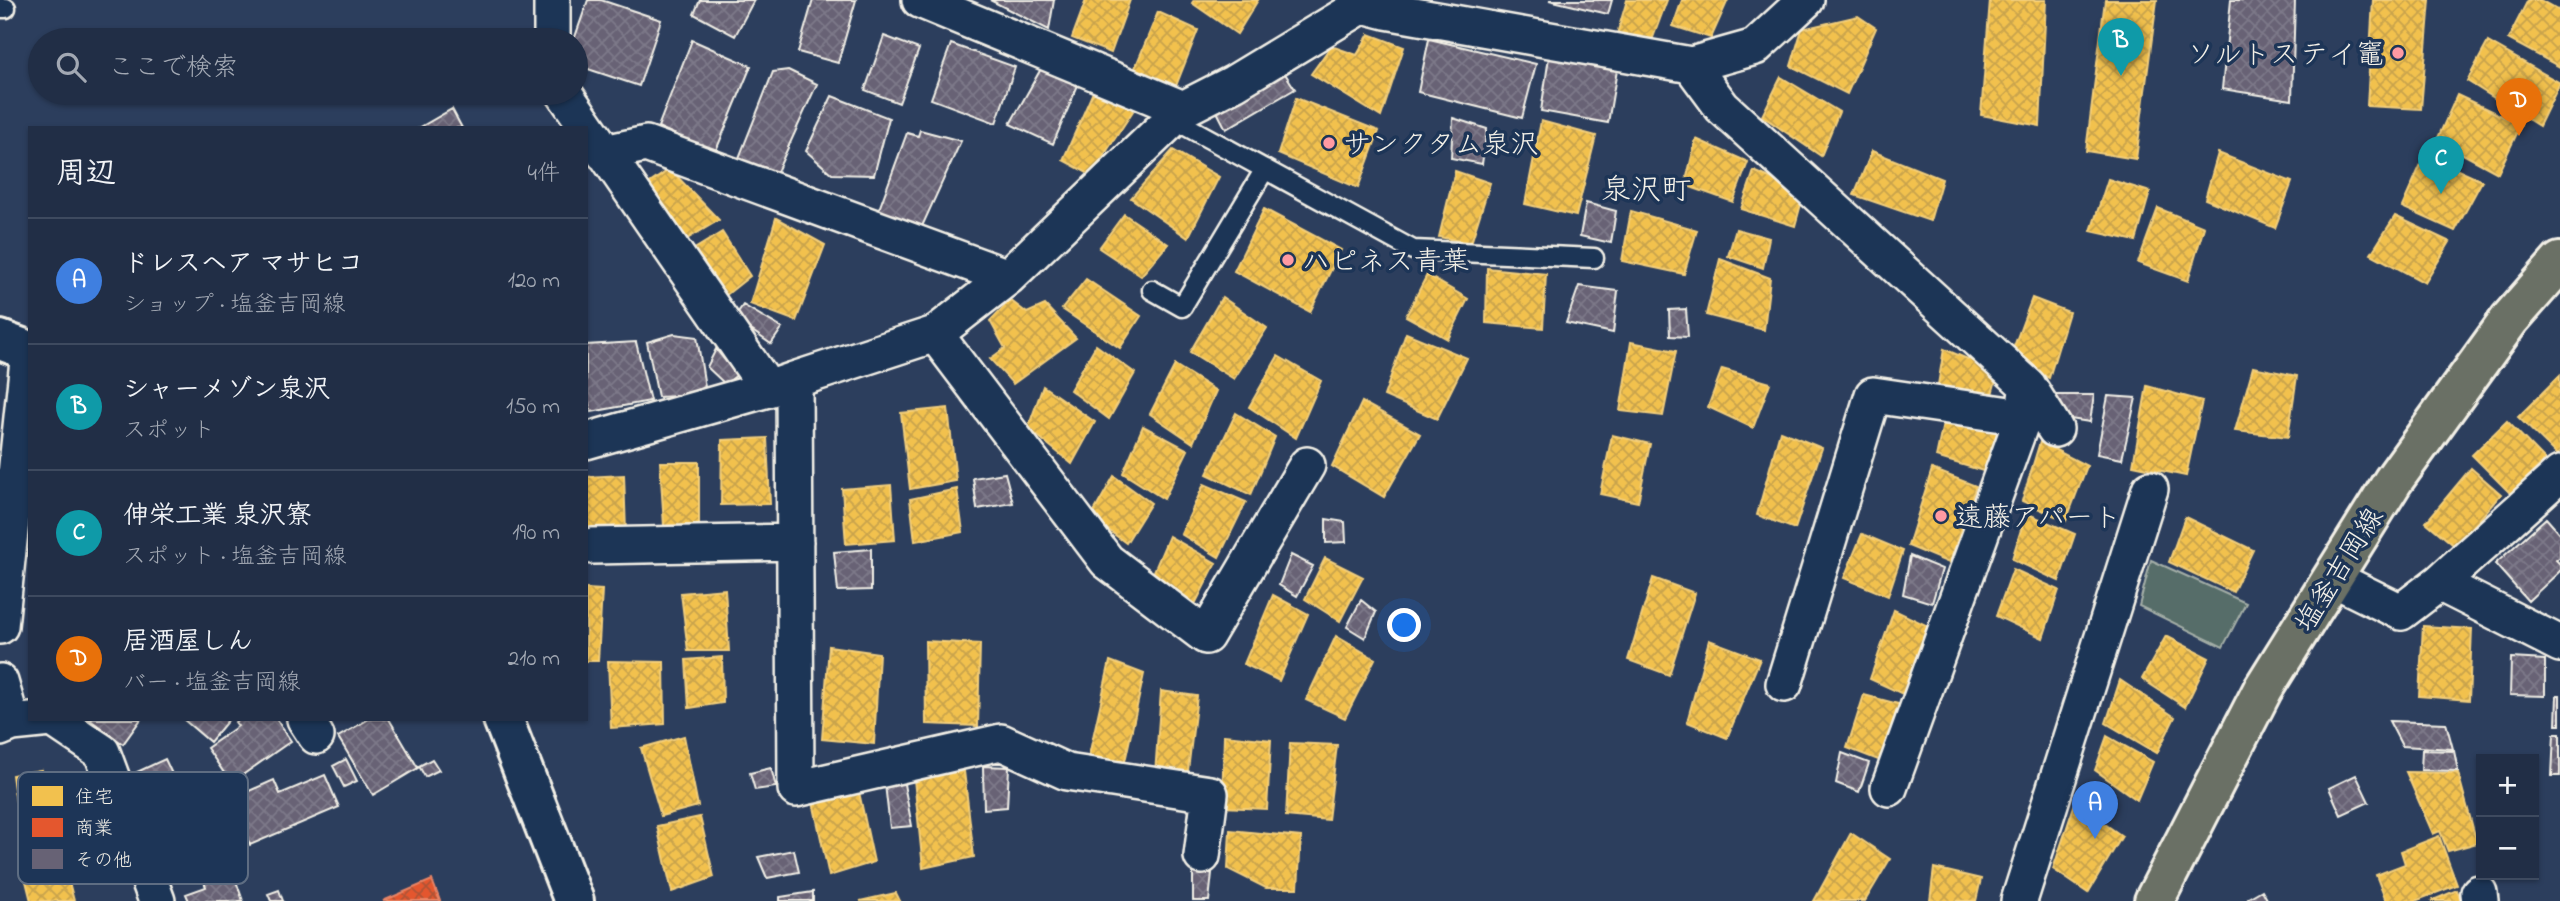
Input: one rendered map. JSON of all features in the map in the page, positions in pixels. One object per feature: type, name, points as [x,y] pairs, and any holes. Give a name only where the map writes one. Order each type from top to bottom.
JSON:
[{"type":"main road","name":"塩釜吉岡線","points":[[2154,901],[2263,689],[2393,481],[2510,318],[2560,262]]},
{"type":"street","points":[[552,0],[552,28]]},
{"type":"street","points":[[920,0],[1178,114]]},
{"type":"street","points":[[588,440],[781,385],[935,334],[1008,277],[1178,114],[1234,83],[1359,2],[1386,11],[1691,65],[1755,47],[1806,0]]},
{"type":"street","points":[[1691,65],[1722,107],[2055,429]]},
{"type":"street","points":[[572,105],[586,126]]},
{"type":"street","points":[[588,129],[781,385],[795,542],[796,789],[1001,742],[1067,772],[1210,794],[1202,856]]},
{"type":"street","points":[[604,153],[646,144],[1008,277]]},
{"type":"street","points":[[935,334],[1107,561],[1206,636],[1307,465]]},
{"type":"street","points":[[0,340],[28,351]]},
{"type":"street","points":[[0,626],[28,360]]},
{"type":"street","points":[[1784,684],[1874,395],[2025,401]]},
{"type":"street","points":[[1889,788],[2025,401]]},
{"type":"street","points":[[2332,578],[2401,612],[2439,583],[2560,474]]},
{"type":"street","points":[[2019,901],[2150,489]]},
{"type":"street","points":[[592,546],[795,542]]},
{"type":"street","points":[[2439,583],[2560,643]]},
{"type":"street","points":[[0,682],[6,725],[37,721]]},
{"type":"street","points":[[55,721],[102,752],[110,772]]},
{"type":"street","points":[[504,721],[574,901]]},
{"type":"street","points":[[152,884],[158,901]]},
{"type":"lane","points":[[1178,114],[1265,169],[1413,250],[1594,258]]},
{"type":"lane","points":[[1152,290],[1182,307],[1265,169]]},
{"type":"green space","points":[[2151,560],[2246,603],[2223,647],[2139,606]]},
{"type":"building: 住宅","points":[[1086,0],[1130,0],[1111,53],[1072,38]]},
{"type":"building: 住宅","points":[[1194,0],[1258,0],[1237,34],[1192,3]]},
{"type":"building: 住宅","points":[[1627,0],[1667,0],[1651,43],[1617,34]]},
{"type":"building: 住宅","points":[[1682,0],[1728,0],[1711,38],[1673,26]]},
{"type":"building: 住宅","points":[[1990,0],[2046,0],[2040,126],[1981,115]]},
{"type":"building: 住宅","points":[[2105,0],[2157,0],[2136,159],[2086,151]]},
{"type":"building: 住宅","name":"ソルトステイ竈","points":[[2373,0],[2430,0],[2421,109],[2367,106]]},
{"type":"building: 住宅","points":[[2528,0],[2540,0],[2560,11],[2560,67],[2508,39]]},
{"type":"building: 住宅","points":[[1158,12],[1198,30],[1174,91],[1133,73]]},
{"type":"building: 住宅","points":[[1858,16],[1876,28],[1847,94],[1791,66],[1802,29]]},
{"type":"building: 住宅","points":[[1369,34],[1404,47],[1381,117],[1311,74],[1331,46],[1357,55]]},
{"type":"building: 住宅","points":[[2488,42],[2560,83],[2539,126],[2467,81]]},
{"type":"building: 住宅","points":[[1781,77],[1839,112],[1821,156],[1762,116]]},
{"type":"building: 住宅","points":[[1096,85],[1137,105],[1091,175],[1063,160]]},
{"type":"building: 住宅","points":[[2457,95],[2521,125],[2498,173],[2437,140]]},
{"type":"building: 住宅","name":"サンクタム泉沢","points":[[1296,98],[1379,131],[1358,188],[1278,154]]},
{"type":"building: 住宅","points":[[1541,121],[1596,136],[1576,216],[1525,204]]},
{"type":"building: 住宅","points":[[1696,139],[1748,162],[1733,202],[1685,185]]},
{"type":"building: 住宅","points":[[1173,150],[1219,177],[1188,238],[1131,198]]},
{"type":"building: 住宅","points":[[1872,151],[1942,179],[1930,221],[1854,195]]},
{"type":"building: 住宅","points":[[2218,153],[2292,182],[2275,228],[2205,199]]},
{"type":"building: 住宅","points":[[2425,155],[2482,181],[2455,231],[2402,207]]},
{"type":"building: 住宅","points":[[670,169],[719,220],[682,242],[644,187]]},
{"type":"building: 住宅","points":[[1455,171],[1490,183],[1471,243],[1439,237]]},
{"type":"building: 住宅","points":[[1754,171],[1804,193],[1795,226],[1741,209]]},
{"type":"building: 住宅","points":[[2108,179],[2150,192],[2136,241],[2091,231]]},
{"type":"building: 住宅","points":[[2158,208],[2204,227],[2188,281],[2138,263]]},
{"type":"building: 住宅","name":"ハピネス青葉","points":[[1264,209],[1341,250],[1310,312],[1234,271]]},
{"type":"building: 住宅","points":[[1631,211],[1697,230],[1684,274],[1622,261]]},
{"type":"building: 住宅","points":[[1124,214],[1168,244],[1141,276],[1099,248]]},
{"type":"building: 住宅","points":[[2395,216],[2450,242],[2425,283],[2371,254]]},
{"type":"building: 住宅","points":[[776,218],[825,245],[796,321],[750,304]]},
{"type":"building: 住宅","points":[[1736,229],[1769,238],[1763,268],[1728,256]]},
{"type":"building: 住宅","points":[[722,232],[750,276],[721,299],[688,253]]},
{"type":"building: 住宅","points":[[1720,259],[1770,278],[1764,330],[1706,315]]},
{"type":"building: 住宅","points":[[1487,268],[1546,274],[1543,328],[1486,323]]},
{"type":"building: 住宅","points":[[1427,275],[1468,299],[1448,339],[1406,316]]},
{"type":"building: 住宅","points":[[1086,279],[1141,316],[1120,348],[1062,309]]},
{"type":"building: 住宅","points":[[1222,297],[1267,328],[1234,379],[1190,352]]},
{"type":"building: 住宅","points":[[2032,298],[2069,312],[2049,378],[2010,357]]},
{"type":"building: 住宅","points":[[1010,300],[1027,313],[1045,305],[1076,338],[1013,384],[990,359],[1005,348],[990,321]]},
{"type":"building: 住宅","points":[[1406,333],[1467,358],[1437,419],[1384,396]]},
{"type":"building: 住宅","points":[[1631,342],[1676,351],[1663,416],[1620,411]]},
{"type":"building: 住宅","points":[[1096,345],[1135,373],[1109,419],[1070,390]]},
{"type":"building: 住宅","points":[[1944,349],[1982,365],[1996,380],[1990,401],[1937,391]]},
{"type":"building: 住宅","points":[[1278,356],[1321,381],[1296,438],[1249,407]]},
{"type":"building: 住宅","points":[[1175,365],[1216,391],[1193,443],[1150,414]]},
{"type":"building: 住宅","points":[[2253,367],[2297,376],[2288,437],[2235,431]]},
{"type":"building: 住宅","points":[[1722,369],[1770,383],[1753,428],[1708,407]]},
{"type":"building: 住宅","points":[[2560,375],[2560,452],[2557,455],[2518,417]]},
{"type":"building: 住宅","points":[[1043,386],[1095,422],[1072,464],[1028,428]]},
{"type":"building: 住宅","points":[[2147,386],[2202,401],[2186,476],[2133,465]]},
{"type":"building: 住宅","points":[[1362,402],[1420,434],[1384,497],[1332,466]]},
{"type":"building: 住宅","points":[[948,408],[956,481],[910,489],[901,413]]},
{"type":"building: 住宅","points":[[1236,413],[1275,437],[1251,495],[1207,474]]},
{"type":"building: 住宅","points":[[1945,414],[2004,429],[1990,473],[1936,457]]},
{"type":"building: 住宅","points":[[2507,421],[2545,460],[2511,494],[2472,455]]},
{"type":"building: 住宅","points":[[1143,426],[1188,450],[1164,499],[1123,473]]},
{"type":"building: 住宅","points":[[1780,431],[1822,448],[1795,529],[1757,515]]},
{"type":"building: 住宅","points":[[1612,435],[1650,444],[1638,502],[1600,494]]},
{"type":"building: 住宅","points":[[767,438],[770,504],[721,505],[722,440]]},
{"type":"building: 住宅","points":[[2040,442],[2087,466],[2066,521],[2022,501]]},
{"type":"building: 住宅","points":[[660,462],[699,462],[699,528],[664,526]]},
{"type":"building: 住宅","points":[[2471,468],[2501,494],[2456,547],[2426,522]]},
{"type":"building: 住宅","name":"遠藤アパート","points":[[1932,469],[1976,486],[1949,563],[1908,546]]},
{"type":"building: 住宅","points":[[624,475],[626,533],[588,531],[588,477]]},
{"type":"building: 住宅","points":[[1114,476],[1151,503],[1126,543],[1091,517]]},
{"type":"building: 住宅","points":[[1204,484],[1246,502],[1219,557],[1181,534]]},
{"type":"building: 住宅","points":[[891,485],[895,540],[846,544],[842,489]]},
{"type":"building: 住宅","points":[[957,489],[963,532],[915,541],[910,499]]},
{"type":"building: 住宅","points":[[2026,513],[2075,534],[2059,581],[2012,559]]},
{"type":"building: 住宅","points":[[2185,517],[2253,550],[2233,592],[2169,562]]},
{"type":"building: 住宅","points":[[1862,534],[1903,551],[1888,596],[1844,578]]},
{"type":"building: 住宅","points":[[1169,536],[1216,563],[1192,610],[1149,583]]},
{"type":"building: 住宅","points":[[1325,558],[1363,577],[1340,621],[1305,599]]},
{"type":"building: 住宅","points":[[2013,569],[2059,590],[2043,638],[1996,616]]},
{"type":"building: 住宅","points":[[1653,578],[1695,593],[1669,675],[1628,660]]},
{"type":"building: 住宅","points":[[588,589],[602,590],[598,661],[588,661]]},
{"type":"building: 住宅","points":[[725,589],[729,651],[688,651],[681,593]]},
{"type":"building: 住宅","points":[[1273,595],[1308,614],[1279,681],[1244,664]]},
{"type":"building: 住宅","points":[[1894,610],[1930,627],[1907,696],[1870,679]]},
{"type":"building: 住宅","points":[[2423,626],[2472,629],[2469,700],[2419,696]]},
{"type":"building: 住宅","points":[[1336,636],[1375,659],[1345,718],[1306,700]]},
{"type":"building: 住宅","points":[[2166,636],[2209,658],[2185,707],[2142,679]]},
{"type":"building: 住宅","points":[[1709,640],[1760,659],[1727,738],[1687,722]]},
{"type":"building: 住宅","points":[[925,641],[980,644],[978,726],[926,724]]},
{"type":"building: 住宅","points":[[829,646],[879,653],[874,744],[822,739]]},
{"type":"building: 住宅","points":[[722,657],[723,703],[689,708],[686,660]]},
{"type":"building: 住宅","points":[[608,661],[664,662],[665,724],[611,728]]},
{"type":"building: 住宅","points":[[1110,661],[1144,674],[1124,766],[1088,760]]},
{"type":"building: 住宅","points":[[2120,680],[2175,717],[2157,753],[2106,723]]},
{"type":"building: 住宅","points":[[1161,691],[1197,696],[1187,779],[1155,774]]},
{"type":"building: 住宅","points":[[1864,695],[1902,705],[1886,763],[1847,748]]},
{"type":"building: 住宅","points":[[1224,735],[1271,740],[1267,809],[1222,807]]},
{"type":"building: 住宅","points":[[684,736],[698,806],[661,816],[641,748]]},
{"type":"building: 住宅","points":[[2107,736],[2153,762],[2137,800],[2095,770]]},
{"type":"building: 住宅","points":[[1290,743],[1337,745],[1328,820],[1286,816]]},
{"type":"building: 住宅","points":[[964,771],[974,857],[923,868],[914,779]]},
{"type":"building: 住宅","points":[[2406,772],[2458,773],[2476,843],[2448,851],[2440,831],[2433,834]]},
{"type":"building: 住宅","points":[[18,774],[18,816],[12,775]]},
{"type":"building: 住宅","points":[[859,792],[874,862],[829,876],[813,802]]},
{"type":"building: 住宅","points":[[2075,803],[2122,836],[2088,893],[2053,869]]},
{"type":"building: 住宅","points":[[700,817],[714,877],[672,892],[657,826]]},
{"type":"building: 住宅","points":[[1230,830],[1301,837],[1298,888],[1266,888],[1228,869]]},
{"type":"building: 住宅","points":[[1851,833],[1890,859],[1865,901],[1814,901]]},
{"type":"building: 住宅","points":[[2439,836],[2457,885],[2415,901],[2386,901],[2376,875],[2405,864],[2401,851]]},
{"type":"building: 住宅","points":[[1934,868],[1981,879],[1976,901],[1930,901]]},
{"type":"building: 住宅","points":[[27,884],[70,884],[74,901],[31,901]]},
{"type":"building: 住宅","points":[[2457,890],[2461,901],[2431,901]]},
{"type":"building: 住宅","points":[[896,893],[900,901],[860,901]]},
{"type":"building: 商業","points":[[432,880],[440,901],[383,901]]},
{"type":"building: その他","points":[[588,0],[601,0],[661,20],[639,86],[588,69],[588,28],[578,28]]},
{"type":"building: その他","points":[[700,0],[754,0],[735,36],[694,14]]},
{"type":"building: その他","points":[[813,0],[856,0],[838,63],[798,52]]},
{"type":"building: その他","points":[[990,0],[1054,0],[1049,30]]},
{"type":"building: その他","points":[[1549,0],[1612,0],[1608,14]]},
{"type":"building: その他","points":[[2231,0],[2295,0],[2292,100],[2222,89]]},
{"type":"building: その他","points":[[884,36],[919,49],[899,103],[865,90]]},
{"type":"building: その他","points":[[1429,39],[1536,64],[1522,118],[1418,92]]},
{"type":"building: その他","points":[[692,40],[751,66],[715,153],[658,127]]},
{"type":"building: その他","points":[[951,44],[1015,67],[996,123],[931,99]]},
{"type":"building: その他","points":[[1549,57],[1617,70],[1608,123],[1541,111]]},
{"type":"building: その他","points":[[1280,66],[1295,89],[1226,129],[1213,104]]},
{"type":"building: その他","points":[[1042,67],[1081,78],[1053,144],[1010,124]]},
{"type":"building: その他","points":[[788,70],[817,84],[776,174],[741,162],[739,158],[773,72]]},
{"type":"building: その他","points":[[832,96],[889,118],[874,175],[832,174],[806,151]]},
{"type":"building: その他","points":[[452,109],[461,126],[422,126]]},
{"type":"building: その他","points":[[1453,118],[1487,129],[1482,164],[1451,158]]},
{"type":"building: その他","points":[[920,130],[961,141],[919,233],[878,212],[907,133],[918,136]]},
{"type":"building: その他","points":[[1586,203],[1616,211],[1611,243],[1580,236]]},
{"type":"building: その他","points":[[1579,286],[1618,291],[1613,333],[1566,323]]},
{"type":"building: その他","points":[[743,305],[782,328],[771,344],[734,318]]},
{"type":"building: その他","points":[[1686,309],[1688,337],[1670,336],[1669,310]]},
{"type":"building: その他","points":[[674,334],[697,337],[705,387],[680,396],[658,397],[647,342]]},
{"type":"building: その他","points":[[636,342],[650,401],[591,412],[588,400],[588,345]]},
{"type":"building: その他","points":[[716,349],[737,375],[725,384],[707,367]]},
{"type":"building: その他","points":[[2057,395],[2094,395],[2090,422],[2057,417]]},
{"type":"building: その他","points":[[2108,396],[2136,398],[2122,459],[2097,454]]},
{"type":"building: その他","points":[[1005,473],[1013,503],[977,509],[973,478]]},
{"type":"building: その他","points":[[2546,518],[2560,534],[2560,557],[2556,560],[2560,564],[2560,571],[2528,601],[2495,564]]},
{"type":"building: その他","points":[[1326,519],[1345,522],[1346,542],[1326,543]]},
{"type":"building: その他","points":[[871,549],[871,590],[838,591],[834,552]]},
{"type":"building: その他","points":[[1291,555],[1313,566],[1297,596],[1279,585]]},
{"type":"building: その他","points":[[1910,556],[1942,569],[1932,603],[1903,594]]},
{"type":"building: その他","points":[[1361,600],[1376,612],[1365,638],[1347,627]]},
{"type":"building: その他","points":[[2511,658],[2545,660],[2545,696],[2510,695]]},
{"type":"building: その他","points":[[2557,695],[2560,695],[2560,725],[2556,725]]},
{"type":"building: その他","points":[[92,721],[140,721],[123,744]]},
{"type":"building: その他","points":[[185,721],[227,721],[210,742]]},
{"type":"building: その他","points":[[277,721],[291,741],[247,772],[223,772],[207,748],[238,726],[235,722]]},
{"type":"building: その他","points":[[366,721],[390,721],[418,768],[373,795],[338,737]]},
{"type":"building: その他","points":[[2389,721],[2446,723],[2453,749],[2402,746]]},
{"type":"building: その他","points":[[2554,734],[2560,734],[2560,776],[2552,776]]},
{"type":"building: その他","points":[[2422,750],[2454,751],[2458,771],[2421,770]]},
{"type":"building: その他","points":[[1842,753],[1869,763],[1859,792],[1836,783]]},
{"type":"building: その他","points":[[165,759],[171,772],[137,772]]},
{"type":"building: その他","points":[[346,759],[357,781],[344,787],[333,766]]},
{"type":"building: その他","points":[[432,759],[439,770],[425,777],[419,766]]},
{"type":"building: その他","points":[[983,766],[1009,767],[1007,807],[984,809]]},
{"type":"building: その他","points":[[771,768],[776,787],[755,790],[750,773]]},
{"type":"building: その他","points":[[325,775],[339,807],[250,845],[248,791],[274,780],[280,794]]},
{"type":"building: その他","points":[[2356,775],[2369,802],[2341,815],[2329,788]]},
{"type":"building: その他","points":[[885,784],[904,784],[912,826],[890,828]]},
{"type":"building: その他","points":[[794,850],[799,872],[767,878],[758,857]]},
{"type":"building: その他","points":[[1193,872],[1212,873],[1209,901],[1193,901]]},
{"type":"building: その他","points":[[205,884],[237,884],[243,901],[189,901],[186,894],[206,887]]},
{"type":"building: その他","points":[[279,890],[283,901],[271,901],[268,894]]},
{"type":"building: その他","points":[[2262,890],[2268,901],[2250,901],[2248,898]]},
{"type":"building: その他","points":[[813,892],[813,901],[780,901],[780,897]]},
{"type":"place","name":"ソルトステイ竈","points":[[2398,53]]},
{"type":"place","name":"シャーメゾン泉沢","points":[[2121,76]]},
{"type":"place","name":"居酒屋しん","points":[[2519,136]]},
{"type":"place","name":"サンクタム泉沢","points":[[1329,143]]},
{"type":"place","name":"伸栄工業 泉沢寮","points":[[2441,194]]},
{"type":"place","name":"ハピネス青葉","points":[[1288,260]]},
{"type":"place","name":"遠藤アパート","points":[[1941,516]]},
{"type":"place","name":"ドレスヘア マサヒコ","points":[[2095,839]]},
{"type":"district","name":"泉沢町","points":[[1646,189]]}]
